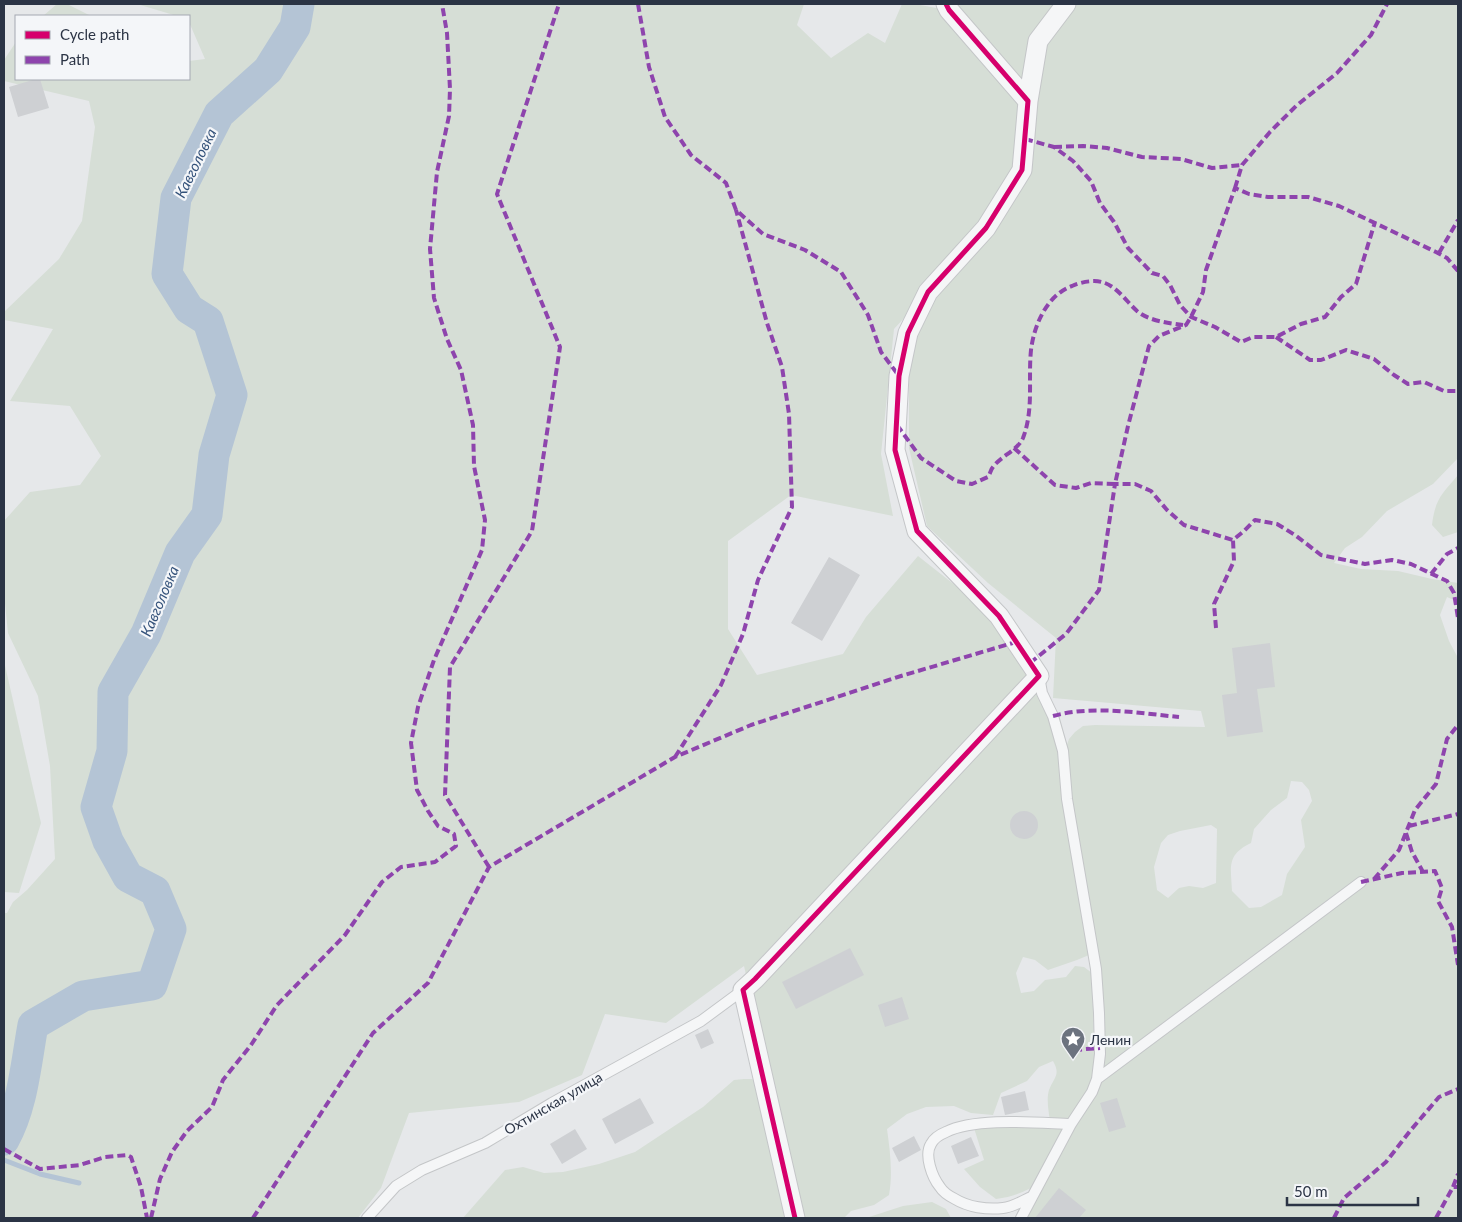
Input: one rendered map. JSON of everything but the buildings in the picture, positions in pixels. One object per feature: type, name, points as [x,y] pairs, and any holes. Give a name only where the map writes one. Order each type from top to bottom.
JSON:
[{"type":"street","points":[[946,4],[949,10],[1028,101]]},
{"type":"street","points":[[795,1218],[743,990],[1039,676],[999,616],[917,532],[895,450],[899,376],[908,333],[928,292],[986,228],[1022,170],[1028,101],[1038,41],[1066,4]]},
{"type":"lane","points":[[1021,1218],[1071,1124],[1092,1092],[1097,1078],[1100,1048],[1096,969],[1067,799],[1062,751],[1053,716],[1042,694],[1039,676]]},
{"type":"lane","points":[[1097,1078],[1361,882]]},
{"type":"lane","name":"Охтинская улица","points":[[367,1218],[396,1186],[422,1170],[485,1143],[701,1021],[743,990]]},
{"type":"lane","points":[[1031,1198],[1002,1209],[977,1207],[956,1200],[943,1191],[936,1181],[929,1159],[930,1145],[935,1139],[946,1132],[971,1125],[1013,1122],[1071,1124]]},
{"type":"shaded area","points":[[57,4],[67,4],[89,15],[44,15]]},
{"type":"shaded area","points":[[137,4],[804,4],[797,25],[831,58],[868,33],[885,43],[902,4],[915,4],[947,10],[1026,103],[1024,151],[1029,100],[949,8],[949,4],[1458,4],[1458,458],[1433,484],[1387,511],[1362,537],[1345,548],[1334,563],[1361,569],[1398,571],[1458,583],[1458,602],[1447,597],[1440,615],[1449,641],[1458,658],[1458,1218],[1025,1218],[1044,1181],[1021,1193],[996,1199],[980,1187],[964,1169],[984,1160],[974,1128],[1006,1125],[1063,1128],[1068,1133],[1097,1089],[1101,1075],[1105,1047],[1105,1020],[1101,978],[1069,799],[1065,750],[1069,739],[1083,726],[1205,727],[1201,711],[1053,698],[1056,638],[988,583],[927,526],[909,448],[909,370],[927,293],[894,329],[881,454],[893,516],[791,495],[728,541],[728,629],[757,675],[843,654],[866,617],[918,556],[979,604],[1036,675],[1037,692],[1049,717],[1060,751],[1064,800],[1089,955],[1048,970],[1035,960],[1023,957],[1016,973],[1021,993],[1034,991],[1045,980],[1066,977],[1075,966],[1084,967],[1092,973],[1095,1078],[1092,1091],[1071,1124],[1050,1122],[1048,1094],[1057,1073],[1053,1061],[1039,1067],[1027,1081],[1001,1093],[993,1115],[971,1113],[954,1106],[926,1107],[907,1114],[887,1129],[891,1170],[889,1195],[874,1205],[851,1211],[844,1218],[801,1218],[744,966],[666,1023],[605,1014],[582,1075],[519,1102],[409,1113],[381,1188],[358,1218],[4,1218],[4,913],[7,913],[13,902],[27,890],[55,859],[50,766],[38,696],[8,633],[4,594],[4,521],[30,492],[80,485],[101,456],[70,406],[10,401],[53,329],[4,320],[4,312],[59,259],[82,221],[95,127],[89,101],[4,81],[4,60],[15,44],[15,80],[190,80],[190,61],[205,59],[190,24],[190,15],[174,15]],"holes":[[[1291,781],[1302,782],[1309,790],[1312,801],[1301,820],[1305,847],[1287,874],[1282,895],[1261,907],[1249,908],[1232,891],[1231,868],[1234,857],[1237,852],[1251,843],[1254,829],[1271,810],[1287,798]],[[1211,825],[1217,829],[1216,883],[1203,888],[1189,886],[1179,888],[1168,898],[1157,890],[1154,867],[1161,843],[1168,835]]]},
{"type":"shaded area","points":[[1458,475],[1458,532],[1443,537],[1432,525],[1435,509],[1444,492]]},
{"type":"shaded area","points":[[4,661],[41,823],[19,893],[4,892]]},
{"type":"shaded area","points":[[752,1079],[759,1084],[791,1218],[463,1218],[505,1170],[523,1167],[544,1173],[563,1172],[599,1164],[635,1152],[703,1107],[734,1080]]},
{"type":"shaded area","points":[[932,1202],[946,1209],[951,1218],[866,1218],[903,1206]]},
{"type":"waterway","name":"Кавголовка","points":[[4,1140],[20,1099],[33,1025],[83,996],[152,985],[171,929],[155,891],[128,877],[108,841],[96,807],[112,751],[113,692],[146,634],[180,553],[207,515],[214,455],[232,395],[208,321],[189,309],[167,274],[176,198],[219,114],[268,70],[295,27],[299,4]]},
{"type":"waterway","points":[[4,1160],[40,1174],[79,1183]]},
{"type":"marked path","points":[[151,1218],[160,1179],[172,1152],[187,1131],[212,1107],[223,1080],[251,1045],[277,1005],[345,935],[382,882],[401,867],[435,862],[456,846],[454,834],[438,826],[417,790],[411,743],[418,707],[434,660],[482,550],[485,520],[474,466],[473,425],[461,370],[447,339],[434,298],[430,249],[437,172],[449,116],[450,89],[447,33],[442,4]]},
{"type":"marked path","points":[[489,867],[445,795],[450,667],[532,531],[560,347],[497,194],[559,4]]},
{"type":"marked path","points":[[638,4],[649,67],[665,117],[691,155],[726,183],[736,210],[763,234],[805,250],[841,272],[868,315],[881,352],[899,376]]},
{"type":"marked path","points":[[1235,188],[1242,165],[1270,132],[1296,106],[1337,73],[1371,35],[1387,4]]},
{"type":"marked path","points":[[1025,139],[1054,147],[1073,161],[1091,181],[1100,203],[1114,222],[1128,248],[1152,273],[1163,276],[1180,305],[1191,317],[1215,327],[1241,342],[1253,337],[1276,337],[1301,324],[1325,317],[1341,297],[1356,284],[1375,222]]},
{"type":"marked path","points":[[1054,147],[1083,146],[1107,148],[1142,157],[1181,159],[1212,168],[1242,165]]},
{"type":"marked path","points":[[1014,448],[1055,485],[1076,488],[1091,483],[1115,484],[1149,346],[1159,336],[1186,325],[1191,317],[1203,292],[1206,270],[1235,188],[1249,194],[1268,197],[1308,197],[1339,206],[1447,258],[1458,271]]},
{"type":"marked path","points":[[675,757],[721,685],[743,634],[758,580],[792,507],[789,414],[782,367],[767,323],[736,210]]},
{"type":"marked path","points":[[1439,253],[1458,220]]},
{"type":"marked path","points":[[897,425],[921,458],[956,481],[972,484],[988,477],[996,463],[1017,446],[1023,438],[1028,416],[1030,361],[1035,331],[1043,312],[1055,296],[1063,290],[1084,282],[1101,282],[1114,288],[1137,311],[1147,317],[1183,325]]},
{"type":"marked path","points":[[1276,337],[1310,360],[1321,360],[1346,350],[1374,359],[1408,384],[1424,382],[1444,391],[1458,391]]},
{"type":"marked path","points":[[1030,663],[1066,634],[1099,590],[1115,484],[1135,484],[1151,491],[1167,510],[1184,525],[1233,540]]},
{"type":"marked path","points":[[1216,628],[1214,604],[1234,561],[1233,540],[1255,520],[1277,524],[1321,555],[1365,564],[1392,560],[1411,564],[1447,581],[1454,593],[1458,618]]},
{"type":"marked path","points":[[1431,574],[1447,554],[1458,548]]},
{"type":"marked path","points":[[253,1218],[373,1033],[428,983],[489,867],[675,757],[751,725],[901,676],[1016,642]]},
{"type":"marked path","points":[[1053,716],[1100,710],[1179,717]]},
{"type":"marked path","points":[[1374,879],[1399,850],[1415,810],[1436,784],[1447,739],[1458,725]]},
{"type":"marked path","points":[[1409,826],[1458,814]]},
{"type":"marked path","points":[[1406,833],[1412,852],[1423,872]]},
{"type":"marked path","points":[[1361,882],[1402,873],[1435,871],[1442,888],[1438,901],[1452,927],[1458,965]]},
{"type":"marked path","points":[[1074,1050],[1100,1048]]},
{"type":"marked path","points":[[1334,1218],[1344,1198],[1386,1162],[1439,1097],[1458,1089]]},
{"type":"marked path","points":[[4,1149],[40,1169],[80,1165],[105,1157],[127,1155],[131,1157],[141,1187],[147,1218]]},
{"type":"marked path","points":[[1453,1187],[1458,1174]]},
{"type":"marked path","points":[[1436,1218],[1453,1187],[1458,1187]]},
{"type":"cycle path","points":[[795,1218],[743,990],[1039,676],[999,616],[917,531],[895,450],[899,376],[908,333],[928,292],[986,228],[1022,170],[1028,101],[949,10],[946,4]]},
{"type":"place","name":"Ленин","points":[[1073,1060]]}]
